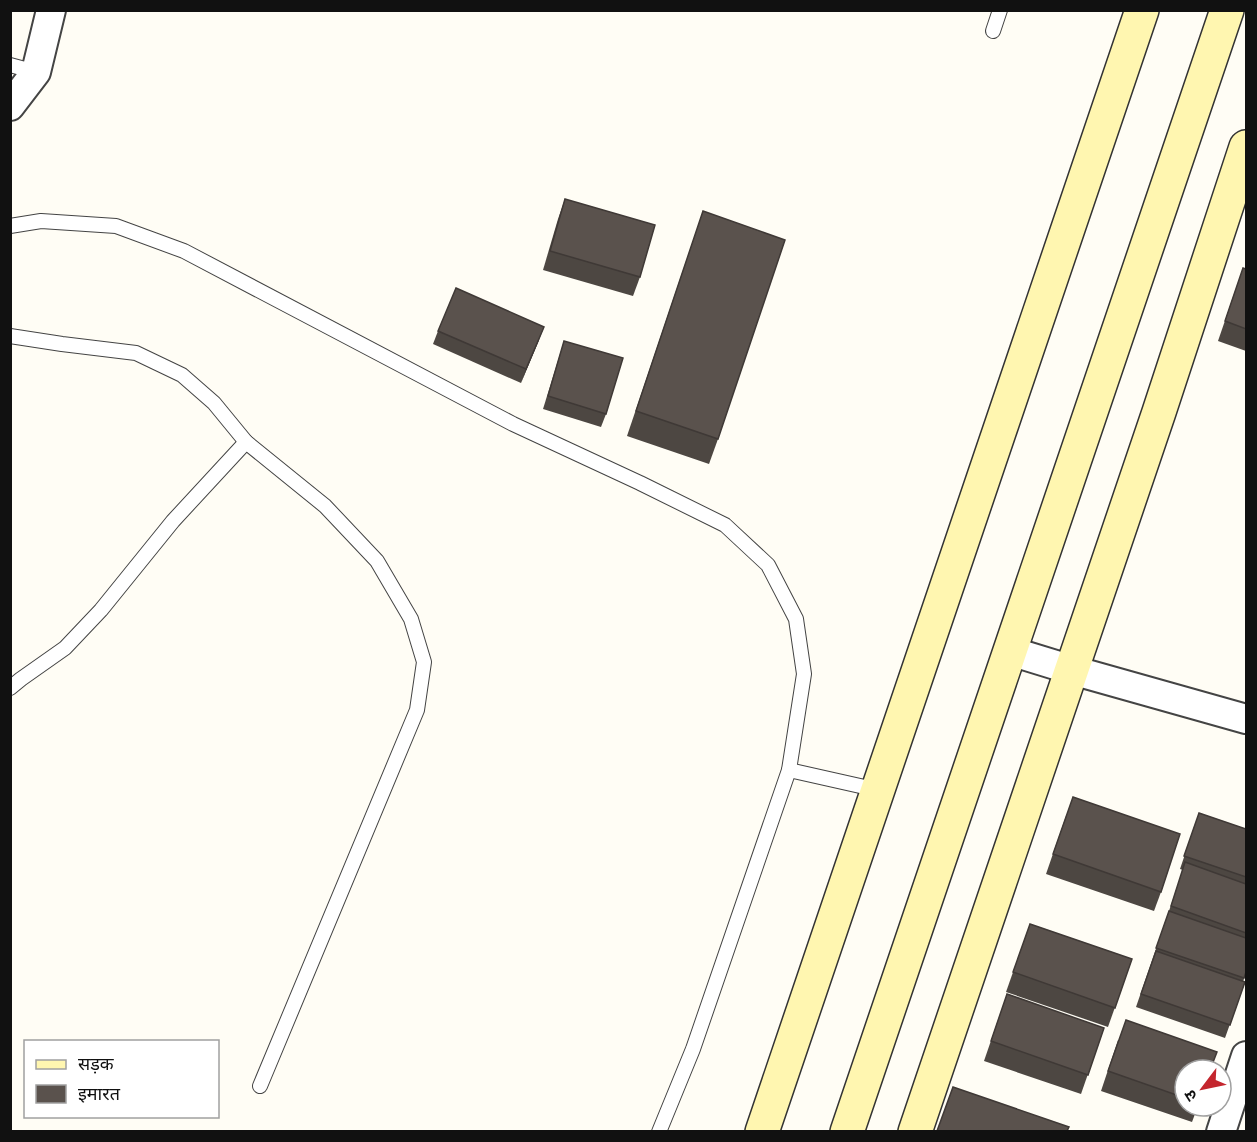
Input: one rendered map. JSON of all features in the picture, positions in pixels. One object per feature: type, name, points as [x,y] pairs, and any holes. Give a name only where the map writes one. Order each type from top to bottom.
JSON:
[{"type":"main road","points":[[762,1131],[1142,10]]},
{"type":"main road","points":[[847,1131],[1227,10]]},
{"type":"main road","points":[[915,1131],[1159,412],[1246,147]]},
{"type":"street","points":[[10,106],[23,68],[51,10]]},
{"type":"street","points":[[1010,651],[1246,719]]},
{"type":"street","points":[[1221,1131],[1246,1059]]},
{"type":"lane","points":[[993,31],[1000,10]]},
{"type":"lane","points":[[10,226],[41,221],[117,226],[184,251],[513,424],[725,525],[768,565],[796,619],[804,674],[789,770],[693,1049],[659,1131]]},
{"type":"lane","points":[[10,336],[136,353],[182,375],[214,403],[246,442],[325,506],[377,561],[411,619],[424,662],[417,710],[260,1086]]},
{"type":"lane","points":[[10,688],[65,648],[101,610],[173,520],[246,442]]},
{"type":"lane","points":[[789,770],[878,790]]},
{"type":"building","points":[[565,199],[655,225],[640,277],[550,251]]},
{"type":"building","points":[[703,211],[785,240],[718,439],[636,411]]},
{"type":"building","points":[[1243,268],[1246,269],[1246,329],[1225,321]]},
{"type":"building","points":[[456,288],[544,327],[526,369],[438,331]]},
{"type":"building","points":[[564,341],[623,358],[606,414],[548,396]]},
{"type":"building","points":[[1073,797],[1180,834],[1161,892],[1053,854]]},
{"type":"building","points":[[1199,813],[1246,829],[1246,877],[1184,856]]},
{"type":"building","points":[[1185,862],[1246,884],[1246,933],[1171,906]]},
{"type":"building","points":[[1169,911],[1246,938],[1244,978],[1156,948]]},
{"type":"building","points":[[1030,924],[1132,959],[1115,1008],[1013,972]]},
{"type":"building","points":[[1156,951],[1245,982],[1230,1025],[1141,994]]},
{"type":"building","points":[[1007,994],[1104,1028],[1088,1075],[991,1041]]},
{"type":"building","points":[[1126,1020],[1217,1052],[1215,1058],[1173,1058],[1173,1094],[1108,1071]]},
{"type":"building","points":[[953,1087],[1069,1127],[1067,1131],[937,1131]]}]
